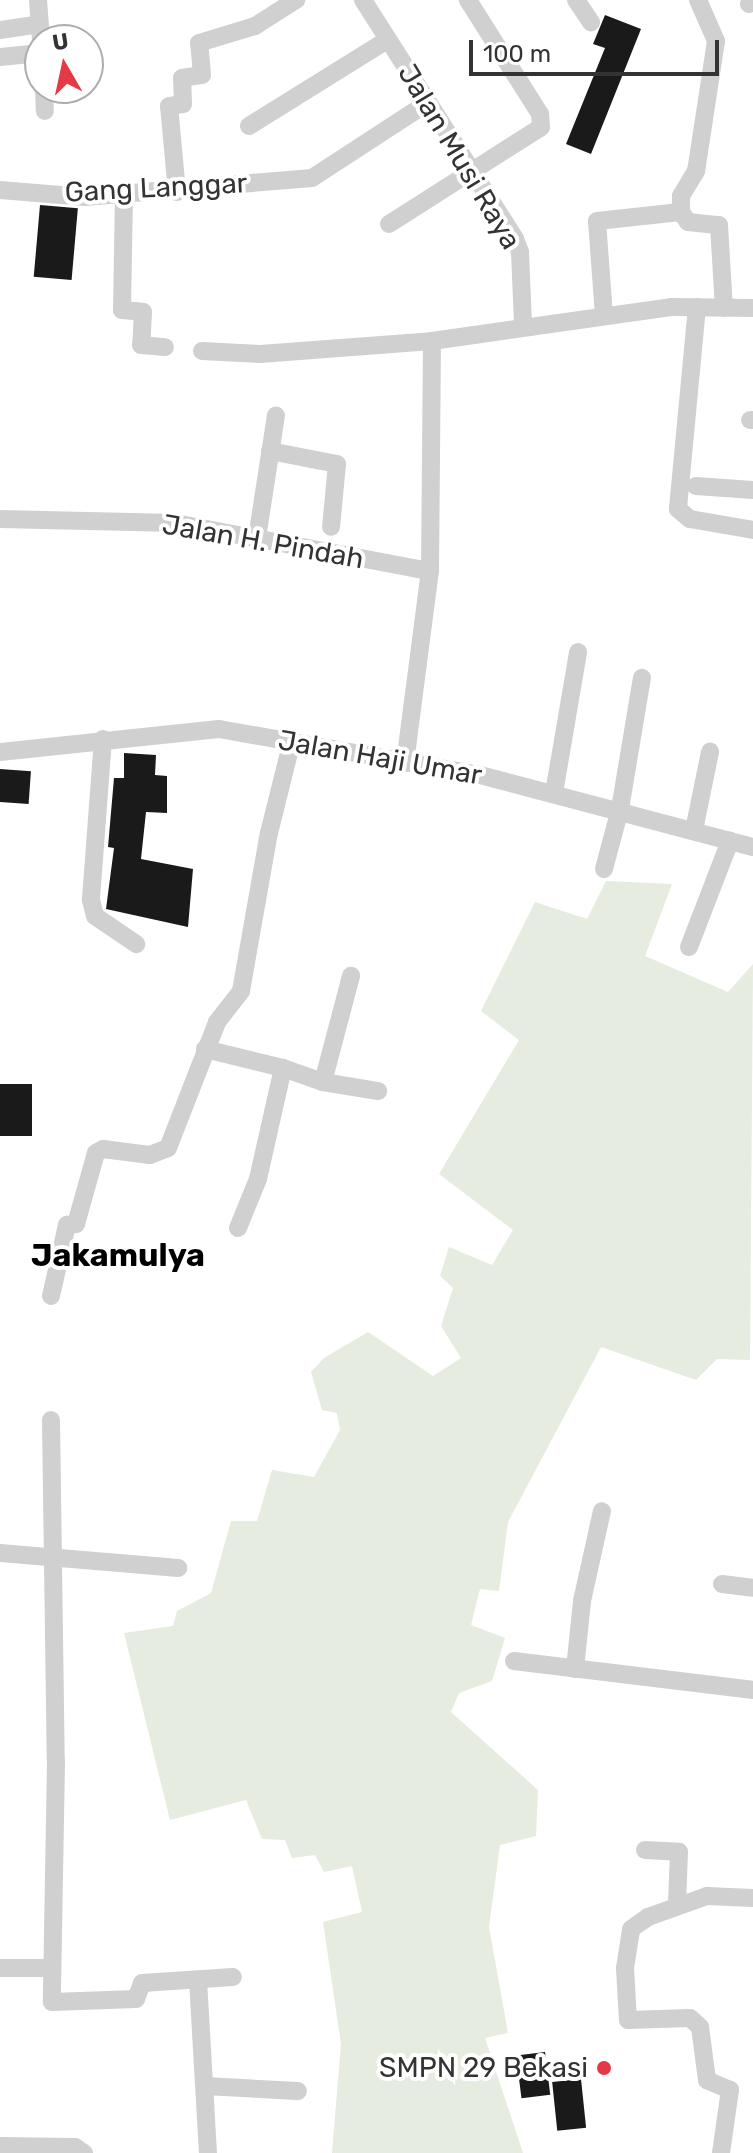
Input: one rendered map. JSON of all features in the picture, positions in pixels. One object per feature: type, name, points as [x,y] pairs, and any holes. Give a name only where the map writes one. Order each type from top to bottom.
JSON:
[{"type":"street","points":[[38,0],[40,24]]},
{"type":"street","points":[[177,192],[169,106],[183,104],[182,78],[202,75],[199,43],[255,26],[296,0]]},
{"type":"street","name":"Jalan Musi Raya","points":[[363,0],[520,252],[523,324]]},
{"type":"street","points":[[389,224],[538,131],[542,123],[468,0]]},
{"type":"street","points":[[576,0],[591,22]]},
{"type":"street","points":[[698,0],[716,41],[696,171],[681,196],[681,212],[688,222],[720,226],[724,308]]},
{"type":"street","points":[[0,30],[24,31]]},
{"type":"street","points":[[249,126],[387,40]]},
{"type":"street","points":[[0,57],[24,55]]},
{"type":"street","name":"Gang Langgar","points":[[0,190],[124,195],[312,178],[427,103]]},
{"type":"street","points":[[45,104],[45,111]]},
{"type":"street","points":[[124,195],[122,310],[143,312],[141,345],[165,347]]},
{"type":"street","points":[[604,316],[597,221],[681,212]]},
{"type":"street","points":[[697,307],[678,509],[690,519],[753,530]]},
{"type":"street","points":[[202,351],[260,354],[432,341],[523,324],[697,307],[753,308]]},
{"type":"street","points":[[405,763],[430,571],[432,341]]},
{"type":"street","points":[[257,538],[276,415]]},
{"type":"street","points":[[270,451],[337,464],[331,527]]},
{"type":"street","points":[[696,486],[753,490]]},
{"type":"street","name":"Jalan H. Pindah","points":[[0,519],[175,523],[430,571]]},
{"type":"street","points":[[554,793],[578,652]]},
{"type":"street","points":[[604,869],[620,809],[642,678]]},
{"type":"street","name":"Jalan Haji Umar","points":[[0,752],[219,729],[554,793],[753,847]]},
{"type":"street","points":[[103,739],[91,900],[95,916],[136,944]]},
{"type":"street","points":[[51,1296],[67,1225],[76,1224],[96,1153],[103,1149],[150,1155],[168,1148],[205,1049],[241,991],[269,833],[292,741]]},
{"type":"street","points":[[694,830],[710,752]]},
{"type":"street","points":[[689,947],[730,841]]},
{"type":"street","points":[[323,1082],[351,976]]},
{"type":"street","points":[[205,1049],[283,1068],[323,1082],[378,1091]]},
{"type":"street","points":[[238,1228],[258,1179],[283,1068]]},
{"type":"street","points":[[51,1420],[56,1761],[49,1968],[52,2002],[136,1999],[142,1983],[233,1977]]},
{"type":"street","points":[[575,1669],[582,1601],[602,1511]]},
{"type":"street","points":[[0,1553],[178,1568]]},
{"type":"street","points":[[722,1584],[753,1588]]},
{"type":"street","points":[[514,1661],[753,1690]]},
{"type":"street","points":[[645,1850],[679,1852],[677,1905]]},
{"type":"street","points":[[721,2153],[730,2090],[727,2085],[709,2084],[696,2021],[636,2022],[625,2012],[631,1929],[677,1905],[707,1896],[753,1898]]},
{"type":"street","points":[[0,1968],[49,1968]]},
{"type":"street","points":[[198,1980],[208,2153]]},
{"type":"street","points":[[205,2086],[298,2091]]},
{"type":"street","points":[[0,2146],[75,2147],[84,2153]]},
{"type":"shaded area","points":[[606,881],[672,884],[645,956],[728,992],[753,964],[750,1360],[717,1359],[696,1380],[601,1347],[508,1522],[499,1591],[480,1589],[471,1625],[505,1638],[492,1681],[459,1693],[451,1712],[538,1790],[536,1836],[500,1845],[489,1927],[508,2033],[485,2038],[523,2153],[332,2153],[341,2044],[323,1922],[362,1912],[352,1866],[324,1872],[315,1855],[292,1858],[285,1840],[262,1839],[246,1800],[170,1820],[124,1633],[173,1626],[177,1611],[211,1593],[231,1521],[257,1521],[272,1470],[314,1477],[340,1430],[337,1413],[322,1410],[311,1372],[324,1358],[368,1332],[433,1376],[461,1358],[441,1326],[453,1288],[440,1276],[449,1247],[492,1265],[513,1230],[439,1174],[519,1040],[481,1011],[535,902],[587,919]]},
{"type":"building","points":[[605,15],[641,29],[591,154],[566,144],[605,48],[593,44]]},
{"type":"building","points":[[40,205],[78,208],[72,280],[34,277]]},
{"type":"building","points":[[124,753],[156,755],[155,775],[167,776],[167,813],[146,812],[141,859],[193,869],[188,927],[106,909],[114,848],[108,847],[114,778],[124,778]]},
{"type":"building","points":[[0,769],[31,771],[29,804],[0,802]]},
{"type":"building","points":[[0,1084],[32,1084],[32,1136],[0,1136]]},
{"type":"building","points":[[545,2052],[550,2095],[521,2098],[516,2056]]},
{"type":"building","points":[[581,2079],[586,2128],[557,2131],[552,2082]]},
{"type":"place","name":"SMPN 29 Bekasi","points":[[604,2068]]},
{"type":"district","name":"Jakamulya","points":[[118,1255]]}]
